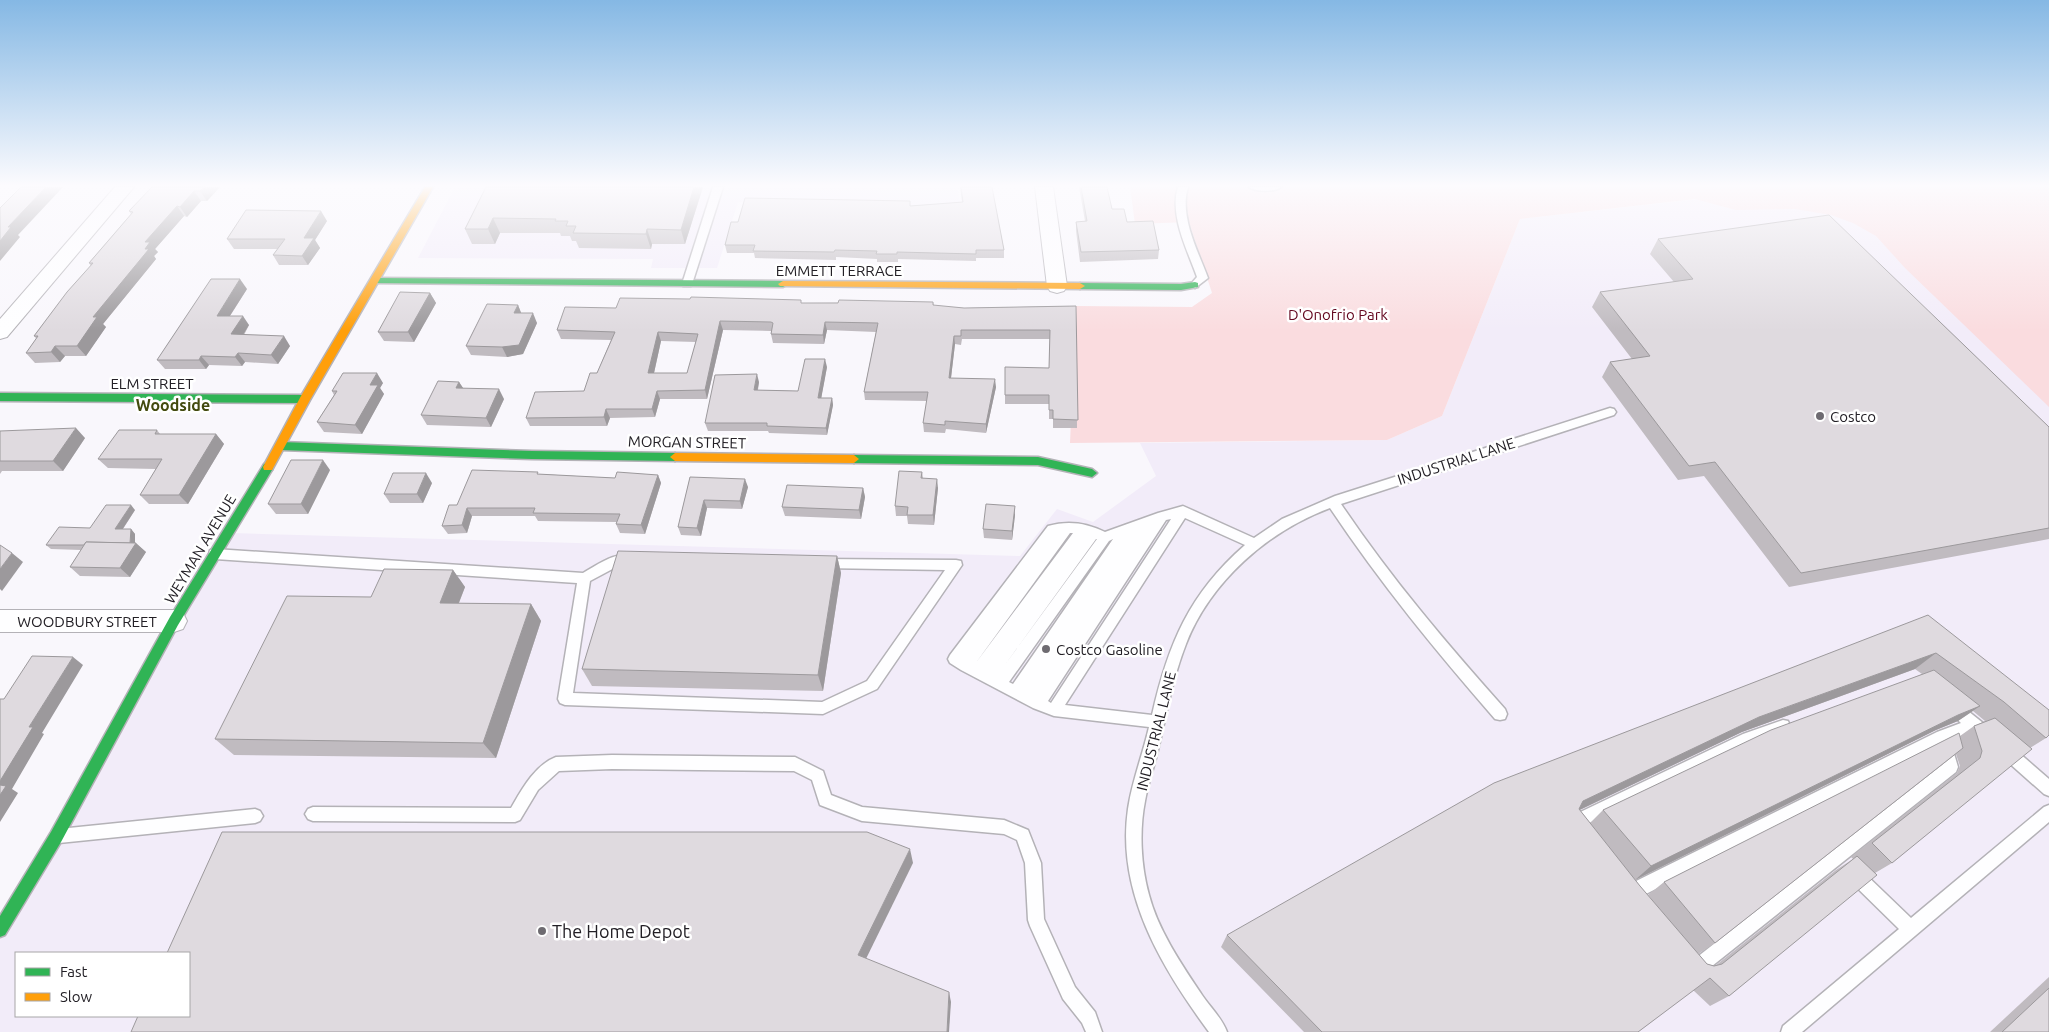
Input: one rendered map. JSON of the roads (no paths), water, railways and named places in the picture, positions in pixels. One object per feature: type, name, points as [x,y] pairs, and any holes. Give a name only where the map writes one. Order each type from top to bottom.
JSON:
[{"type":"street","points":[[0,332],[83,235]]},
{"type":"street","name":"WEYMAN AVENUE","points":[[0,930],[56,837],[174,621],[280,446],[305,399],[402,235]]},
{"type":"street","points":[[1050,235],[1057,286]]},
{"type":"street","name":"EMMETT TERRACE","points":[[376,280],[687,284],[1181,287],[1195,285]]},
{"type":"street","name":"ELM STREET","points":[[0,397],[305,399]]},
{"type":"street","name":"MORGAN STREET","points":[[280,446],[532,456],[1038,461],[1092,473]]},
{"type":"street","name":"WOODBURY STREET","points":[[0,621],[174,621]]},
{"type":"lane","points":[[687,284],[703,235]]},
{"type":"lane","name":"EMMETT TERRACE","points":[[1189,235],[1203,278],[1195,285]]},
{"type":"lane","name":"INDUSTRIAL LANE","points":[[1219,1032],[1195,1001],[1170,959],[1143,903],[1135,850],[1135,816],[1158,722],[1164,688],[1185,631],[1201,604],[1255,544],[1285,524],[1333,502],[1487,450],[1610,412]]},
{"type":"lane","points":[[1333,502],[1365,552],[1406,604],[1500,714]]},
{"type":"lane","points":[[983,674],[1067,528],[1094,532],[1128,528],[1162,516],[1183,512],[1255,544]]},
{"type":"lane","points":[[1054,710],[1183,512]]},
{"type":"lane","points":[[1026,698],[1162,516]]},
{"type":"lane","points":[[1026,698],[1145,522]]},
{"type":"lane","points":[[1026,698],[1128,528]]},
{"type":"lane","points":[[983,674],[1094,532]]},
{"type":"lane","points":[[983,674],[1094,532]]},
{"type":"lane","points":[[215,554],[584,578],[618,560],[648,560]]},
{"type":"lane","points":[[584,578],[565,699],[823,708],[872,685],[956,565],[807,563]]},
{"type":"lane","points":[[983,674],[1026,698],[1054,710],[1158,722]]},
{"type":"lane","points":[[1938,695],[1975,724],[2049,789]]},
{"type":"lane","points":[[1586,836],[1575,822],[1748,739],[1795,722]]},
{"type":"lane","points":[[1632,892],[1942,737],[1975,724]]},
{"type":"lane","points":[[1683,953],[1696,968],[1838,858],[1951,767],[1942,737]]},
{"type":"lane","points":[[313,814],[515,815],[533,785],[556,764],[612,762],[795,764],[818,776],[825,800],[862,814],[1004,827],[1023,835],[1033,863],[1036,920],[1069,993],[1089,1018],[1094,1032]]},
{"type":"lane","points":[[1789,1032],[2049,812]]},
{"type":"lane","points":[[56,837],[255,816]]},
{"type":"lane","points":[[1838,858],[1911,929]]},
{"type":"lane","points":[[1621,878],[1645,908]]},
{"type":"place","name":"Costco","points":[[1820,416]]},
{"type":"place","name":"Costco Gasoline","points":[[1046,649]]},
{"type":"place","name":"The Home Depot","points":[[542,931]]},
{"type":"district","name":"Woodside","points":[[173,405]]},
{"type":"park label","name":"D'Onofrio Park","points":[[1338,314]]}]
